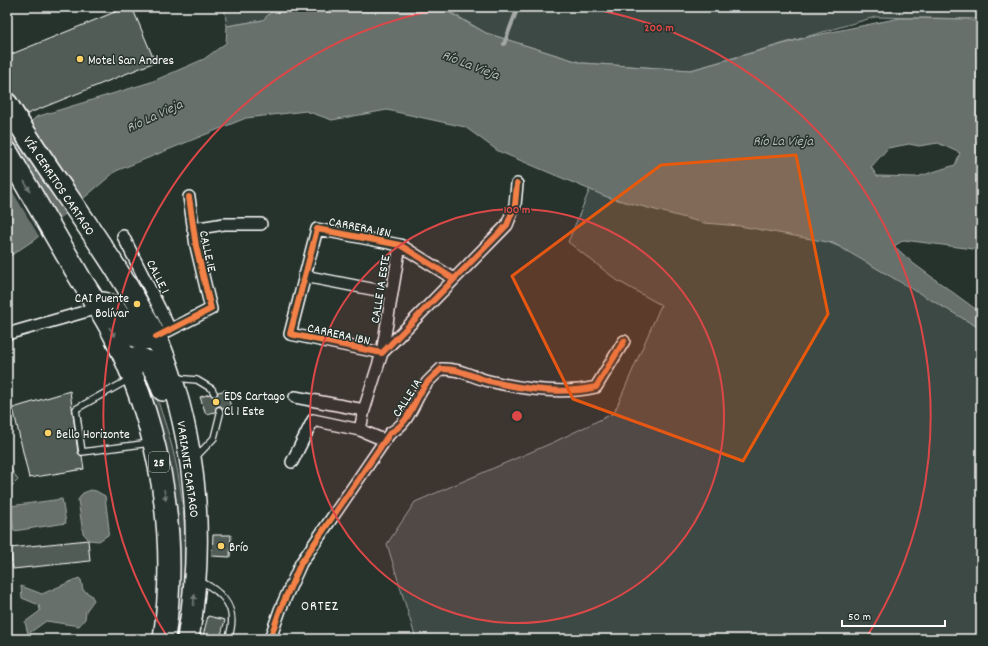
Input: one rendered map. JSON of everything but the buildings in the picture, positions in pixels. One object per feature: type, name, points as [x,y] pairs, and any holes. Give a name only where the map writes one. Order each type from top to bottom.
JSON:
[{"type":"highway","name":"VÍA CERRITOS CARTAGO","points":[[11,110],[115,266]]},
{"type":"highway","name":"VÍA CERRITOS CARTAGO","points":[[7,152],[92,297]]},
{"type":"highway","name":"VARIANTE CARTAGO","points":[[115,266],[163,333],[171,377],[179,405],[191,462],[197,520],[196,579],[188,639]]},
{"type":"highway","points":[[92,297],[113,307],[130,332],[135,336],[145,339],[163,333]]},
{"type":"highway","name":"25","points":[[92,297],[117,340],[129,368],[154,443],[166,501],[168,531],[169,590],[164,639]]},
{"type":"highway","points":[[129,368],[132,358],[142,360],[154,368],[163,392],[179,405]]},
{"type":"street","points":[[382,353],[507,225],[515,205],[517,184]]},
{"type":"street","name":"CALLE 1E","points":[[163,333],[211,309],[193,229],[193,219],[189,197]]},
{"type":"street","points":[[193,229],[224,224],[261,224]]},
{"type":"street","name":"CARRERA 18N","points":[[304,276],[317,229],[400,245]]},
{"type":"street","name":"CALLE 1","points":[[123,236],[163,333]]},
{"type":"street","points":[[400,245],[454,279]]},
{"type":"street","name":"CALLE 1A ESTE","points":[[360,430],[364,410],[382,353],[400,245]]},
{"type":"street","points":[[304,276],[392,293]]},
{"type":"street","name":"CARRERA 1BN","points":[[304,276],[290,334],[382,353]]},
{"type":"street","points":[[7,334],[92,297]]},
{"type":"street","name":"CALLE 1A","points":[[270,639],[280,610],[301,562],[384,440],[390,433],[398,429],[404,423],[426,384],[441,369],[453,368],[488,381],[534,389],[583,390],[596,387],[624,341]]},
{"type":"street","points":[[295,397],[364,410]]},
{"type":"street","points":[[292,462],[313,420],[360,430],[384,440]]},
{"type":"lane","points":[[129,368],[76,409],[82,452],[154,443]]},
{"type":"lane","points":[[171,377],[197,380],[212,389],[214,393]]},
{"type":"lane","points":[[191,462],[214,438],[220,414],[219,410]]},
{"type":"lane","points":[[196,579],[215,588],[231,606],[232,629],[228,639]]},
{"type":"highlighted area","points":[[796,155],[828,314],[743,461],[573,399],[512,276],[661,165]]},
{"type":"shaded area","points":[[224,7],[276,7],[263,20],[227,26]]},
{"type":"shaded area","points":[[442,7],[981,7],[981,19],[875,17],[691,70],[582,63],[486,33]]},
{"type":"shaded area","points":[[594,179],[776,221],[909,275],[981,327],[981,639],[416,639],[387,544],[415,502],[554,442],[614,413],[661,305],[618,281],[568,242]]},
{"type":"shaded area","points":[[149,381],[154,390],[171,444],[178,471],[182,499],[185,555],[182,611],[178,639],[173,639],[180,571],[180,544],[177,512],[170,475],[144,385]]},
{"type":"shaded area","points":[[7,463],[18,480],[7,491]]},
{"type":"water","name":"Río La Vieja","points":[[276,7],[439,7],[486,33],[582,63],[691,70],[812,36],[900,18],[968,19],[981,23],[981,250],[904,240],[894,246],[914,264],[981,313],[981,329],[833,243],[740,226],[704,223],[607,197],[498,151],[465,127],[387,110],[332,120],[306,111],[246,118],[116,171],[34,240],[7,258],[7,146],[36,117],[151,82],[204,59],[226,43],[227,26],[263,20]],"holes":[[[938,143],[960,153],[955,165],[917,177],[877,176],[871,167],[888,148],[909,144],[919,146]]]},
{"type":"water","points":[[91,490],[105,496],[109,529],[108,535],[99,541],[89,540],[83,533],[78,500],[83,493]]},
{"type":"water","points":[[62,499],[66,523],[14,531],[10,506]]},
{"type":"water","points":[[79,578],[81,580],[83,590],[91,595],[94,600],[86,611],[85,619],[79,626],[46,621],[28,634],[25,622],[40,611],[39,605],[22,598],[21,586],[42,594]]},
{"type":"pier","points":[[11,140],[58,223],[40,238],[7,182],[7,143]]},
{"type":"waterway","points":[[504,44],[518,7]]},
{"type":"cycle path","points":[[454,279],[400,245],[317,229],[290,334],[382,353],[507,225],[515,205],[517,184]]},
{"type":"cycle path","points":[[156,337],[211,309],[196,246],[189,197]]},
{"type":"cycle path","points":[[270,639],[280,610],[301,563],[390,433],[397,429],[407,418],[426,384],[441,369],[460,371],[489,381],[528,389],[570,391],[596,387],[624,341]]},
{"type":"place","name":"Motel San Andres","points":[[80,59]]},
{"type":"place","name":"CAI Puente Bolívar","points":[[137,304]]},
{"type":"place","name":"EDS Cartago Cl 1 Este","points":[[216,402]]},
{"type":"place","name":"Bello Horizonte","points":[[48,433]]},
{"type":"place","name":"Brío","points":[[221,546]]},
{"type":"district","name":"ORTEZ","points":[[320,605]]}]
